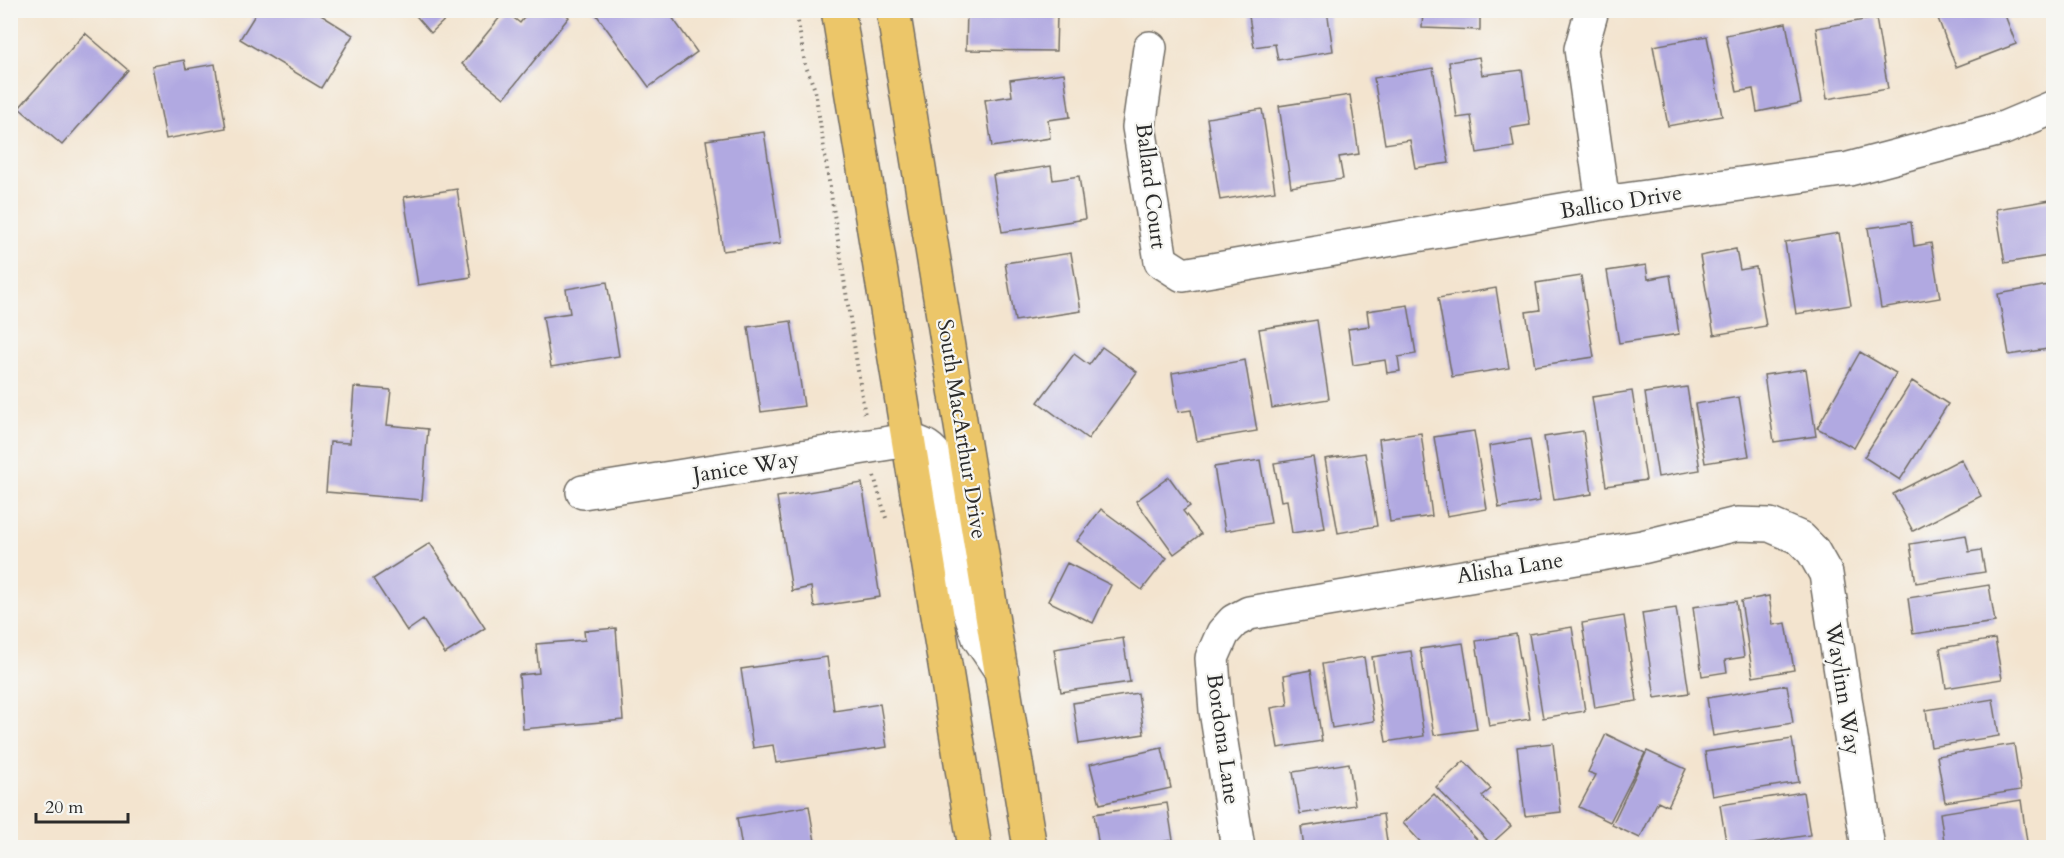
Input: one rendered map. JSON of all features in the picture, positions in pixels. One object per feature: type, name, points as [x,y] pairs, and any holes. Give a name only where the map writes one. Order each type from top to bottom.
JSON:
[{"type":"main road","points":[[838,10],[975,848]]},
{"type":"main road","name":"South MacArthur Drive","points":[[893,10],[1030,848]]},
{"type":"street","points":[[1592,10],[1581,49],[1603,203]]},
{"type":"street","name":"Ballard Court","points":[[1150,48],[1139,127],[1161,261],[1183,275]]},
{"type":"street","name":"Ballico Drive","points":[[1183,275],[1603,203],[1849,169],[2004,128],[2054,107]]},
{"type":"street","name":"Janice Way","points":[[583,492],[909,440]]},
{"type":"street","points":[[909,440],[923,443],[934,451],[940,462],[966,601],[979,638],[1002,672]]},
{"type":"street","name":"Alisha Lane","points":[[1223,633],[1234,621],[1249,613],[1642,547],[1737,524],[1770,525],[1800,538]]},
{"type":"street","name":"Waylinn Way","points":[[1800,538],[1813,551],[1826,574],[1868,848]]},
{"type":"street","name":"Bordona Lane","points":[[1223,633],[1212,658],[1212,669],[1216,711],[1238,848]]},
{"type":"building","points":[[258,10],[313,10],[353,35],[321,88],[240,39]]},
{"type":"building","points":[[411,10],[455,10],[431,33]]},
{"type":"building","points":[[530,10],[561,10],[569,17],[504,98],[462,64],[505,11],[520,23]]},
{"type":"building","points":[[593,10],[667,10],[697,52],[649,87]]},
{"type":"building","points":[[967,10],[1023,10],[1023,15],[1057,15],[1056,51],[966,50]]},
{"type":"building","points":[[1248,10],[1327,10],[1333,51],[1278,60],[1275,44],[1254,47]]},
{"type":"building","points":[[1423,10],[1506,10],[1505,14],[1480,14],[1480,30],[1422,28]]},
{"type":"building","points":[[1935,10],[2003,10],[2016,44],[1956,67]]},
{"type":"building","points":[[1876,18],[1888,89],[1827,99],[1816,28]]},
{"type":"building","points":[[1786,23],[1801,103],[1757,112],[1753,89],[1737,92],[1726,35]]},
{"type":"building","points":[[85,33],[128,70],[62,145],[19,108]]},
{"type":"building","points":[[1707,36],[1722,116],[1668,126],[1653,46]]},
{"type":"building","points":[[1479,57],[1482,75],[1522,70],[1530,125],[1511,128],[1514,147],[1477,153],[1471,116],[1457,118],[1449,62]]},
{"type":"building","points":[[184,60],[186,69],[215,64],[226,128],[166,139],[152,66]]},
{"type":"building","points":[[1433,68],[1449,163],[1415,168],[1410,140],[1385,144],[1374,78]]},
{"type":"building","points":[[1064,73],[1070,117],[1048,120],[1050,138],[992,147],[985,100],[1012,96],[1010,80]]},
{"type":"building","points":[[1350,95],[1359,154],[1339,157],[1343,179],[1291,187],[1279,106]]},
{"type":"building","points":[[1262,109],[1275,191],[1220,200],[1207,118]]},
{"type":"building","points":[[764,132],[781,243],[723,251],[706,140]]},
{"type":"building","points":[[1051,166],[1053,180],[1079,176],[1085,219],[1002,232],[993,175]]},
{"type":"building","points":[[457,189],[471,277],[418,285],[404,197]]},
{"type":"building","points":[[2051,200],[2054,255],[2005,263],[1996,209]]},
{"type":"building","points":[[1911,222],[1914,246],[1931,243],[1940,298],[1881,308],[1868,228]]},
{"type":"building","points":[[1839,233],[1851,305],[1796,314],[1785,242]]},
{"type":"building","points":[[1736,249],[1740,270],[1756,267],[1766,326],[1714,335],[1700,256]]},
{"type":"building","points":[[1071,253],[1081,311],[1015,321],[1005,263]]},
{"type":"building","points":[[1646,265],[1648,279],[1670,275],[1679,334],[1619,343],[1607,271]]},
{"type":"building","points":[[1581,276],[1594,357],[1535,366],[1526,312],[1540,310],[1536,283]]},
{"type":"building","points":[[607,282],[619,356],[551,367],[543,317],[570,313],[566,289]]},
{"type":"building","points":[[2054,284],[2054,348],[2009,355],[1998,294]]},
{"type":"building","points":[[1496,288],[1509,368],[1452,377],[1438,298]]},
{"type":"building","points":[[1408,305],[1416,354],[1398,357],[1400,371],[1387,373],[1385,360],[1353,365],[1348,329],[1369,326],[1367,311]]},
{"type":"building","points":[[1317,320],[1329,399],[1272,408],[1259,329]]},
{"type":"building","points":[[791,321],[804,406],[761,412],[748,327]]},
{"type":"building","points":[[1102,347],[1137,372],[1088,439],[1038,402],[1074,354],[1089,365]]},
{"type":"building","points":[[1860,352],[1896,373],[1854,448],[1817,428]]},
{"type":"building","points":[[1245,360],[1257,431],[1197,441],[1191,410],[1178,412],[1172,373]]},
{"type":"building","points":[[1806,369],[1816,436],[1774,442],[1764,375]]},
{"type":"building","points":[[1912,381],[1948,404],[1900,480],[1864,457]]},
{"type":"building","points":[[354,387],[391,390],[387,425],[428,429],[422,500],[326,492],[330,442],[350,443]]},
{"type":"building","points":[[1687,387],[1700,470],[1658,477],[1645,393]]},
{"type":"building","points":[[1632,391],[1646,480],[1606,486],[1592,397]]},
{"type":"building","points":[[1739,397],[1749,456],[1705,463],[1695,404]]},
{"type":"building","points":[[1474,431],[1487,509],[1447,516],[1434,437]]},
{"type":"building","points":[[1583,431],[1592,494],[1554,500],[1544,437]]},
{"type":"building","points":[[1421,433],[1432,516],[1390,522],[1379,439]]},
{"type":"building","points":[[1530,439],[1540,501],[1499,508],[1489,446]]},
{"type":"building","points":[[1365,453],[1377,526],[1338,533],[1325,459]]},
{"type":"building","points":[[1313,457],[1325,528],[1292,533],[1287,500],[1281,501],[1274,463]]},
{"type":"building","points":[[1961,459],[1981,496],[1913,531],[1893,494]]},
{"type":"building","points":[[1260,460],[1271,523],[1225,531],[1214,467]]},
{"type":"building","points":[[1169,477],[1190,506],[1183,511],[1201,534],[1174,554],[1136,501]]},
{"type":"building","points":[[862,483],[880,597],[814,607],[811,587],[792,591],[777,497]]},
{"type":"building","points":[[1101,509],[1167,558],[1142,590],[1077,541]]},
{"type":"building","points":[[1966,535],[1969,552],[1981,550],[1985,572],[1916,583],[1910,544]]},
{"type":"building","points":[[430,543],[485,628],[445,654],[423,620],[407,631],[373,579]]},
{"type":"building","points":[[1067,563],[1111,585],[1093,623],[1048,601]]},
{"type":"building","points":[[1989,585],[1995,622],[1913,634],[1908,598]]},
{"type":"building","points":[[1769,596],[1773,625],[1786,623],[1794,670],[1753,677],[1741,601]]},
{"type":"building","points":[[1736,601],[1744,657],[1725,660],[1727,672],[1702,676],[1693,607]]},
{"type":"building","points":[[1676,608],[1689,693],[1655,698],[1642,613]]},
{"type":"building","points":[[1624,616],[1637,701],[1595,708],[1582,623]]},
{"type":"building","points":[[1572,627],[1585,711],[1543,718],[1529,634]]},
{"type":"building","points":[[616,628],[623,720],[523,729],[519,675],[539,673],[536,644],[585,640],[584,631]]},
{"type":"building","points":[[1516,634],[1530,719],[1489,726],[1476,641]]},
{"type":"building","points":[[1123,638],[1130,682],[1061,692],[1054,649]]},
{"type":"building","points":[[1995,639],[2002,679],[1946,688],[1940,648]]},
{"type":"building","points":[[1463,643],[1477,729],[1434,735],[1420,649]]},
{"type":"building","points":[[1411,651],[1424,736],[1386,742],[1372,657]]},
{"type":"building","points":[[827,657],[834,711],[880,704],[887,747],[776,763],[773,745],[753,748],[741,669]]},
{"type":"building","points":[[1364,657],[1374,721],[1332,728],[1322,664]]},
{"type":"building","points":[[1311,670],[1322,741],[1278,748],[1271,708],[1288,705],[1284,675]]},
{"type":"building","points":[[1787,685],[1793,723],[1713,736],[1707,698]]},
{"type":"building","points":[[1138,693],[1144,734],[1079,744],[1073,703]]},
{"type":"building","points":[[1993,699],[1999,736],[1931,747],[1926,710]]},
{"type":"building","points":[[1606,734],[1645,753],[1610,822],[1579,807],[1596,775],[1588,772]]},
{"type":"building","points":[[1792,739],[1799,782],[1712,796],[1705,752]]},
{"type":"building","points":[[1553,743],[1561,812],[1525,816],[1517,747]]},
{"type":"building","points":[[2014,744],[2021,790],[1945,802],[1937,756]]},
{"type":"building","points":[[1162,748],[1171,788],[1100,804],[1090,764]]},
{"type":"building","points":[[1647,751],[1686,769],[1668,806],[1658,801],[1640,838],[1612,825]]},
{"type":"building","points":[[1464,761],[1491,789],[1482,796],[1511,826],[1491,844],[1436,787]]},
{"type":"building","points":[[1349,763],[1355,805],[1300,814],[1293,772]]},
{"type":"building","points":[[1803,792],[1810,835],[1727,848],[1720,805]]},
{"type":"building","points":[[1434,794],[1485,848],[1426,848],[1403,823]]},
{"type":"building","points":[[2021,800],[2027,842],[1992,848],[1945,848],[1940,813]]},
{"type":"building","points":[[1167,803],[1173,840],[1125,848],[1099,848],[1094,814]]},
{"type":"building","points":[[809,806],[816,848],[742,848],[737,818]]},
{"type":"building","points":[[1383,814],[1388,848],[1304,848],[1301,827]]},
{"type":"building","points":[[1685,842],[1686,848],[1657,848],[1657,846]]}]
